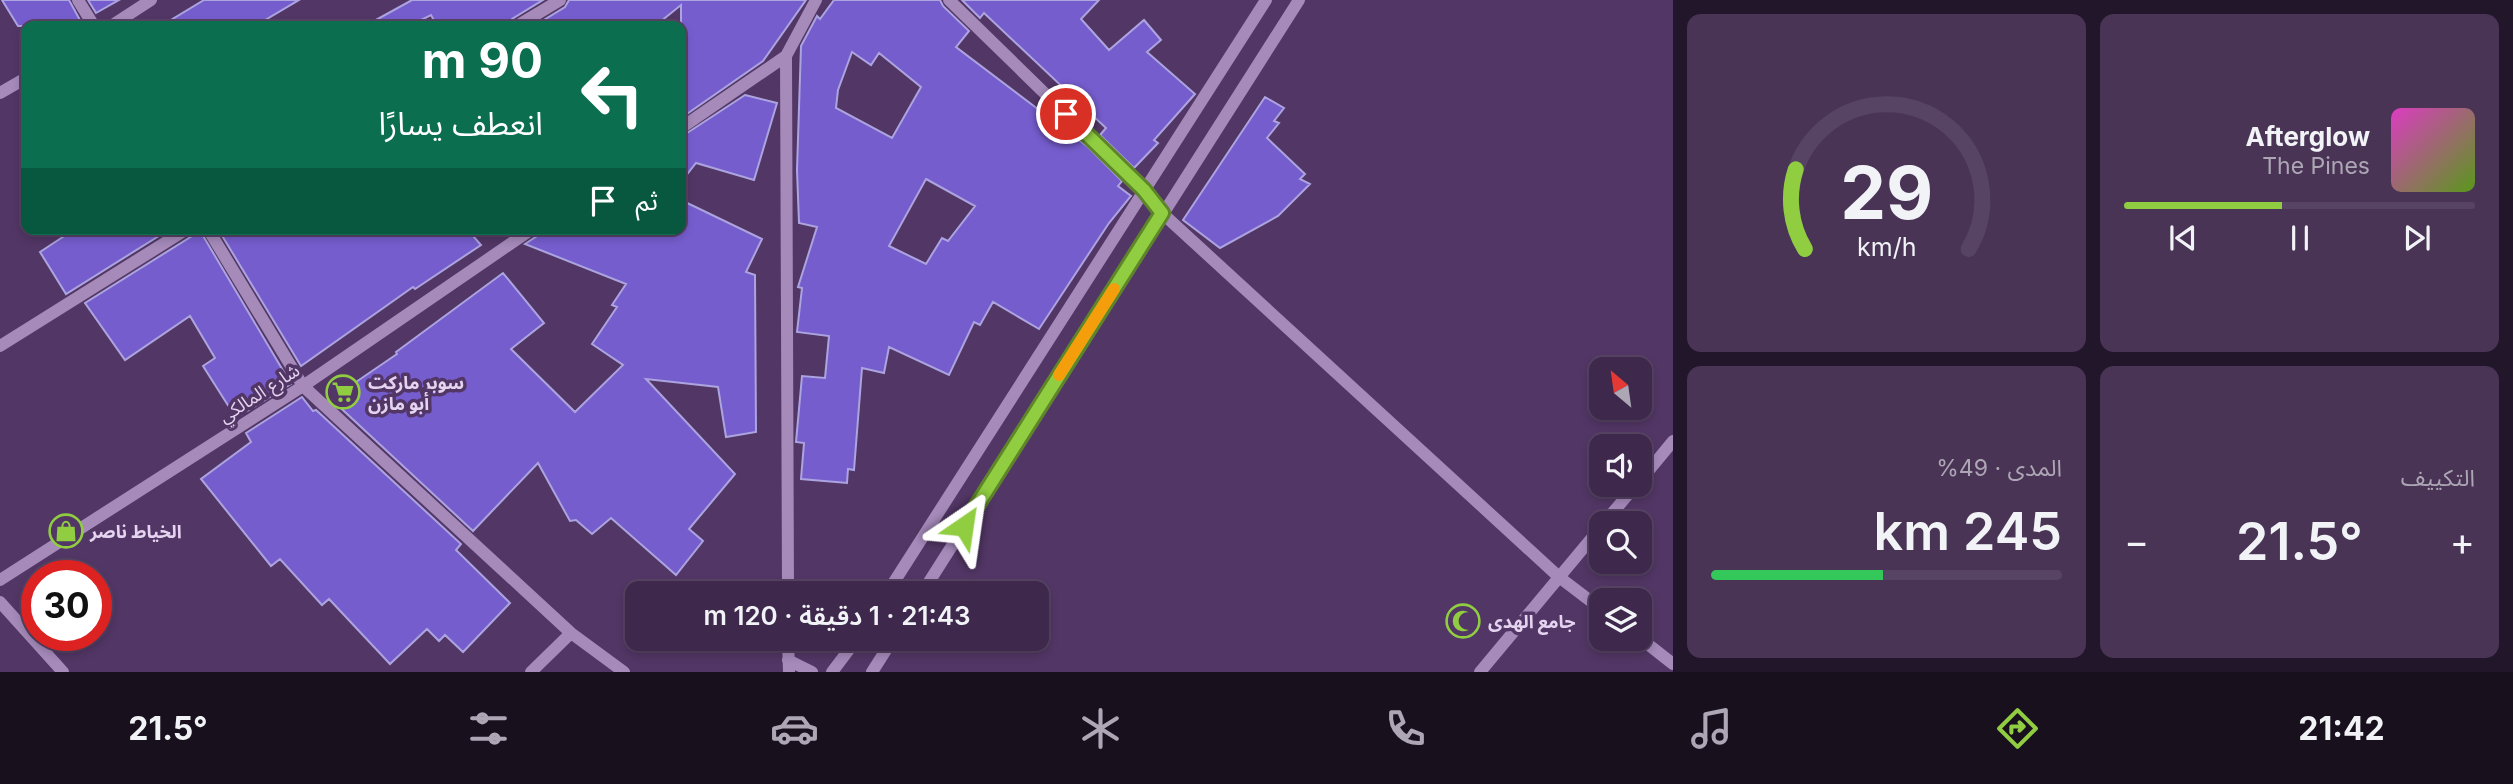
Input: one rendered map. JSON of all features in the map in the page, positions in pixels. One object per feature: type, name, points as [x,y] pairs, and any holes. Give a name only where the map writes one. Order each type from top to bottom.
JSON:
[{"type":"street","points":[[78,0],[91,21]]},
{"type":"street","points":[[119,21],[152,0]]},
{"type":"street","points":[[525,21],[560,0]]},
{"type":"street","points":[[686,125],[786,56],[816,0]]},
{"type":"street","points":[[949,0],[1144,190],[1162,213],[1559,577],[1589,600]]},
{"type":"street","points":[[895,581],[1266,0]]},
{"type":"street","points":[[930,581],[1299,0]]},
{"type":"street","points":[[786,56],[788,581]]},
{"type":"street","points":[[0,93],[21,81]]},
{"type":"street","points":[[0,346],[177,235]]},
{"type":"street","points":[[212,235],[303,386],[571,633],[624,672]]},
{"type":"street","name":"شارع المالكي","points":[[0,580],[303,386],[523,235]]},
{"type":"street","points":[[1652,466],[1673,441]]},
{"type":"street","points":[[1615,511],[1626,497]]},
{"type":"street","points":[[1480,672],[1589,542]]},
{"type":"street","points":[[0,602],[63,672]]},
{"type":"street","points":[[531,672],[571,633]]},
{"type":"street","points":[[1652,647],[1673,664]]},
{"type":"street","points":[[832,672],[848,651]]},
{"type":"street","points":[[872,672],[885,651]]},
{"type":"street","points":[[789,666],[812,672]]},
{"type":"building","points":[[2,0],[69,0],[80,21],[21,21],[21,26],[18,26]]},
{"type":"building","points":[[88,0],[119,0],[96,13]]},
{"type":"building","points":[[204,0],[299,0],[263,21],[169,21]]},
{"type":"building","points":[[412,0],[543,0],[511,21],[434,21],[431,15],[419,21],[374,21]]},
{"type":"building","points":[[569,0],[806,0],[763,61],[686,115],[686,21],[681,21],[681,5],[661,21],[542,21],[565,7]]},
{"type":"building","points":[[834,0],[940,0],[969,31],[956,47],[1088,147],[1122,181],[1118,186],[1131,196],[1109,223],[1039,329],[993,302],[980,325],[974,322],[949,375],[889,347],[884,373],[862,368],[854,470],[848,469],[847,483],[801,479],[804,443],[796,442],[802,376],[825,378],[829,336],[797,332],[802,288],[798,287],[817,227],[799,223],[797,170],[801,46],[817,16],[820,19]],"holes":[[[852,52],[871,65],[879,53],[921,87],[892,138],[836,108],[838,90]],[[926,179],[975,206],[948,241],[942,238],[926,264],[889,246]]]},
{"type":"building","points":[[962,0],[1099,0],[1081,19],[1109,50],[1144,20],[1161,40],[1147,52],[1195,94],[1154,140],[1158,143],[1134,168],[1100,135],[1106,128],[984,13],[980,18]]},
{"type":"building","points":[[745,95],[777,103],[754,180],[696,163],[686,176],[686,134]]},
{"type":"building","points":[[1265,97],[1284,108],[1274,121],[1279,123],[1267,138],[1305,174],[1300,179],[1310,184],[1278,216],[1220,248],[1183,220]]},
{"type":"building","points":[[686,202],[762,239],[746,272],[755,275],[756,432],[726,437],[718,387],[646,379],[735,474],[689,529],[703,541],[676,575],[611,518],[592,534],[576,520],[570,521],[538,463],[473,531],[331,399],[397,354],[396,352],[503,273],[544,323],[511,349],[575,412],[623,365],[592,344],[617,307],[612,305],[626,284],[525,244],[537,236],[686,235]]},
{"type":"building","points":[[66,235],[160,235],[66,294],[40,252]]},
{"type":"building","points":[[203,235],[291,384],[236,418],[203,366],[215,358],[190,316],[125,360],[85,303],[192,236]]},
{"type":"building","points":[[222,235],[472,235],[481,245],[415,289],[413,287],[301,366]]},
{"type":"building","points":[[302,397],[313,411],[316,410],[461,544],[456,550],[510,603],[463,652],[445,635],[439,641],[427,629],[390,664],[329,599],[322,605],[280,559],[271,566],[201,479],[251,442],[246,433]]},
{"type":"slow traffic","points":[[1059,375],[1114,289]]},
{"type":"place","name":"سوبر ماركت أبو مازن","points":[[343,392]]},
{"type":"place","name":"الخياط ناصر","points":[[66,531]]},
{"type":"place","name":"جامع الهدى","points":[[1463,621]]},
{"type":"route","points":[[964,526],[1162,213],[1144,190],[1066,114]]}]
